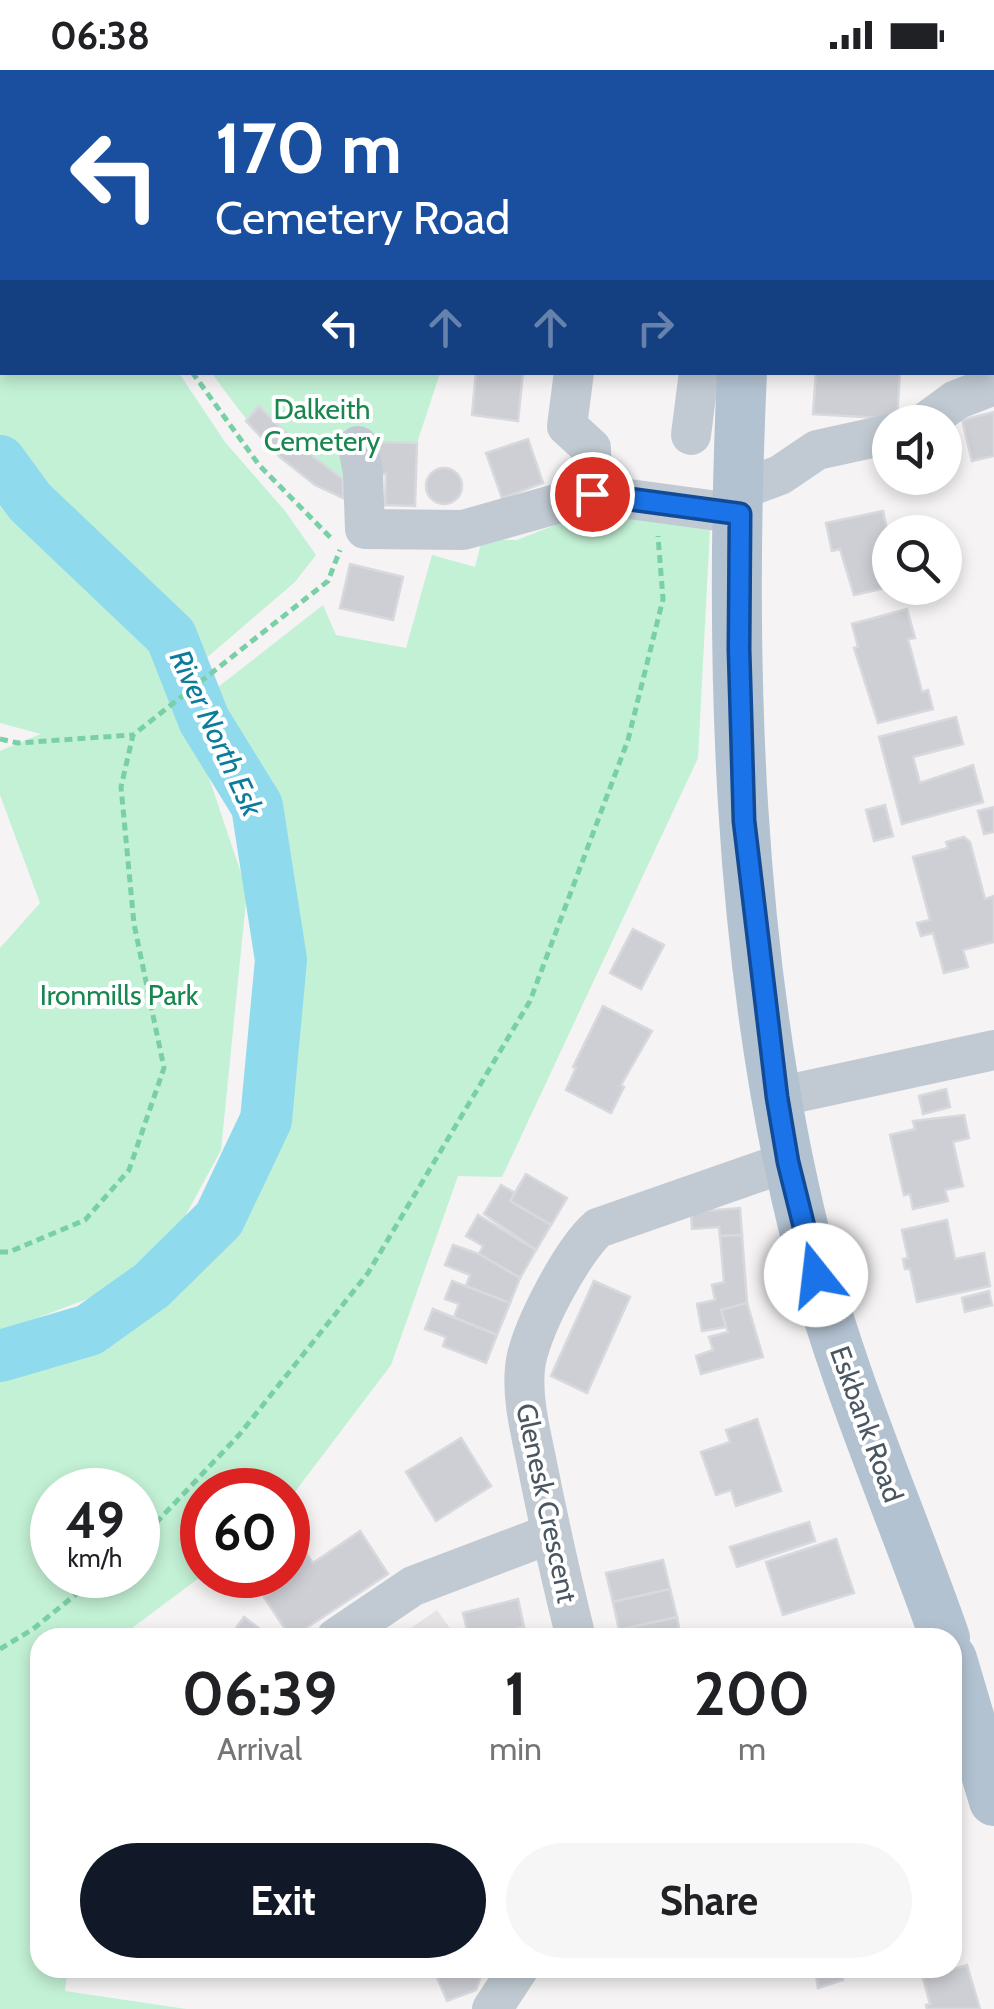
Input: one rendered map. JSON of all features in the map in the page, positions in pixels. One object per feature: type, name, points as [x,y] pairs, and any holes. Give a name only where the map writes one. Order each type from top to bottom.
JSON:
[{"type":"main road","name":"Eskbank Road","points":[[721,375],[739,649],[744,821],[788,1162],[806,1242],[846,1377],[941,1628]]},
{"type":"main road","points":[[963,1728],[994,1801]]},
{"type":"street","points":[[574,375],[567,426],[591,448],[592,494]]},
{"type":"street","points":[[691,435],[721,375]]},
{"type":"street","points":[[949,405],[994,385]]},
{"type":"street","points":[[358,446],[365,529],[463,530],[592,494],[661,504],[731,505],[817,450],[872,438]]},
{"type":"street","points":[[777,1097],[994,1050]]},
{"type":"street","name":"Glenesk Crescent","points":[[574,1628],[550,1534],[524,1395],[525,1364],[554,1292],[586,1239],[598,1228],[788,1162]]},
{"type":"street","points":[[351,1628],[413,1586],[550,1534]]},
{"type":"street","points":[[395,1628],[398,1596]]},
{"type":"street","points":[[492,2009],[512,1978]]},
{"type":"path","points":[[0,739],[18,743],[133,735],[328,581],[340,548],[260,465],[194,375]]},
{"type":"path","points":[[160,1519],[239,1435],[368,1273],[530,1001],[628,740],[664,599],[661,504]]},
{"type":"path","points":[[0,1252],[9,1252],[84,1220],[96,1208],[129,1170],[164,1068],[134,924],[121,788],[133,735]]},
{"type":"path","points":[[33,1628],[71,1598]]},
{"type":"path","points":[[0,1649],[30,1630]]},
{"type":"shaded area","points":[[437,1610],[450,1628],[411,1628]]},
{"type":"green space","name":"Ironmills Park","points":[[0,375],[180,375],[225,442],[285,511],[316,555],[295,582],[170,689],[197,742],[247,891],[221,1150],[176,1233],[95,1296],[0,1332],[0,948],[40,903],[0,795],[0,751],[41,734],[0,723]]},
{"type":"green space","name":"Dalkeith Cemetery","points":[[214,375],[439,375],[417,443],[380,442],[378,474],[343,479],[343,498],[303,475],[269,445]]},
{"type":"green space","points":[[588,512],[710,528],[698,758],[502,1177],[458,1176],[391,1365],[310,1472],[310,1468],[180,1468],[180,1592],[132,1628],[30,1628],[30,1978],[67,1978],[65,1991],[186,2009],[0,2009],[0,1375],[154,1309],[236,1218],[278,1135],[293,1044],[297,910],[263,789],[213,691],[323,605],[336,635],[406,648],[432,555],[475,567],[482,540],[517,540]]},
{"type":"building","points":[[476,375],[523,375],[518,421],[472,415]]},
{"type":"building","points":[[816,375],[900,375],[898,405],[872,405],[872,418],[813,414]]},
{"type":"building","points":[[259,406],[293,440],[295,437],[309,448],[307,452],[343,479],[343,498],[315,485],[280,457],[246,421]]},
{"type":"building","points":[[994,412],[994,456],[972,461],[962,420]]},
{"type":"building","points":[[528,439],[543,483],[502,498],[486,453]]},
{"type":"building","points":[[379,442],[417,443],[415,506],[385,505],[386,474],[378,474]]},
{"type":"building","points":[[444,468],[457,473],[462,486],[457,499],[444,504],[431,499],[426,486],[431,473]]},
{"type":"building","points":[[883,511],[884,515],[872,515],[872,591],[854,595],[840,549],[832,551],[826,523]]},
{"type":"building","points":[[350,564],[403,577],[393,620],[340,608]]},
{"type":"building","points":[[907,609],[915,638],[908,639],[922,692],[928,690],[933,709],[878,723],[854,648],[858,647],[852,624]]},
{"type":"building","points":[[956,717],[963,744],[913,757],[920,783],[973,765],[983,802],[902,824],[879,737]]},
{"type":"building","points":[[885,805],[893,836],[874,841],[866,810]]},
{"type":"building","points":[[994,807],[994,832],[984,834],[978,811]]},
{"type":"building","points":[[964,837],[970,842],[985,899],[994,896],[994,942],[963,950],[968,967],[944,973],[933,933],[921,936],[917,923],[930,920],[913,857],[948,848],[946,842]]},
{"type":"building","points":[[633,929],[664,945],[641,989],[610,973]]},
{"type":"building","points":[[603,1006],[652,1031],[621,1085],[624,1087],[611,1113],[566,1090]]},
{"type":"building","points":[[946,1089],[950,1107],[923,1114],[919,1096]]},
{"type":"building","points":[[964,1115],[969,1138],[953,1142],[963,1186],[945,1190],[948,1201],[913,1209],[910,1194],[904,1195],[890,1135],[915,1129],[913,1121]]},
{"type":"building","points":[[526,1174],[567,1198],[551,1225],[510,1201]]},
{"type":"building","points":[[501,1185],[515,1193],[510,1201],[551,1225],[536,1250],[484,1214]]},
{"type":"building","points":[[740,1208],[742,1235],[720,1236],[719,1227],[692,1229],[691,1212]]},
{"type":"building","points":[[478,1215],[536,1250],[520,1278],[479,1254],[483,1246],[466,1236]]},
{"type":"building","points":[[947,1220],[955,1259],[984,1253],[990,1286],[917,1302],[910,1269],[905,1269],[903,1259],[908,1258],[902,1230]]},
{"type":"building","points":[[742,1235],[747,1303],[721,1310],[726,1327],[702,1331],[697,1304],[715,1300],[712,1285],[724,1282],[720,1236]]},
{"type":"building","points":[[453,1245],[479,1254],[520,1278],[510,1303],[466,1286],[470,1275],[445,1265]]},
{"type":"building","points":[[452,1281],[510,1303],[497,1335],[454,1317],[459,1304],[445,1299]]},
{"type":"building","points":[[594,1281],[630,1297],[587,1393],[551,1376]]},
{"type":"building","points":[[989,1291],[992,1305],[965,1312],[962,1298]]},
{"type":"building","points":[[747,1303],[763,1357],[701,1374],[696,1356],[713,1350],[709,1337],[728,1332],[721,1310]]},
{"type":"building","points":[[433,1309],[497,1335],[486,1363],[443,1346],[446,1337],[425,1329]]},
{"type":"building","points":[[757,1419],[781,1491],[736,1506],[731,1490],[716,1495],[701,1452],[730,1442],[726,1430]]},
{"type":"building","points":[[461,1438],[491,1486],[436,1521],[406,1472]]},
{"type":"building","points":[[809,1522],[815,1541],[737,1567],[730,1547]]},
{"type":"building","points":[[360,1531],[388,1574],[306,1628],[284,1628],[265,1598],[310,1598],[310,1559],[313,1563]]},
{"type":"building","points":[[836,1539],[854,1593],[783,1615],[766,1562]]},
{"type":"building","points":[[663,1560],[670,1589],[613,1602],[606,1573]]},
{"type":"building","points":[[670,1589],[677,1617],[619,1628],[613,1602]]},
{"type":"building","points":[[518,1599],[524,1627],[467,1628],[463,1613]]},
{"type":"building","points":[[244,1617],[259,1628],[236,1628]]},
{"type":"building","points":[[677,1617],[679,1628],[628,1628]]},
{"type":"building","points":[[967,1965],[980,2009],[927,2009],[930,2004],[923,1978],[962,1978],[962,1966]]},
{"type":"building","points":[[437,1978],[480,1978],[476,1990],[447,2001]]},
{"type":"building","points":[[816,1978],[843,1978],[843,1980],[818,1988]]},
{"type":"waterway","name":"River North Esk","points":[[0,461],[30,502],[171,636],[204,720],[257,806],[281,960],[266,1120],[219,1219],[152,1285],[89,1330],[0,1356]]},
{"type":"route","points":[[592,494],[740,514],[744,821],[777,1097],[788,1162],[816,1275]]}]
